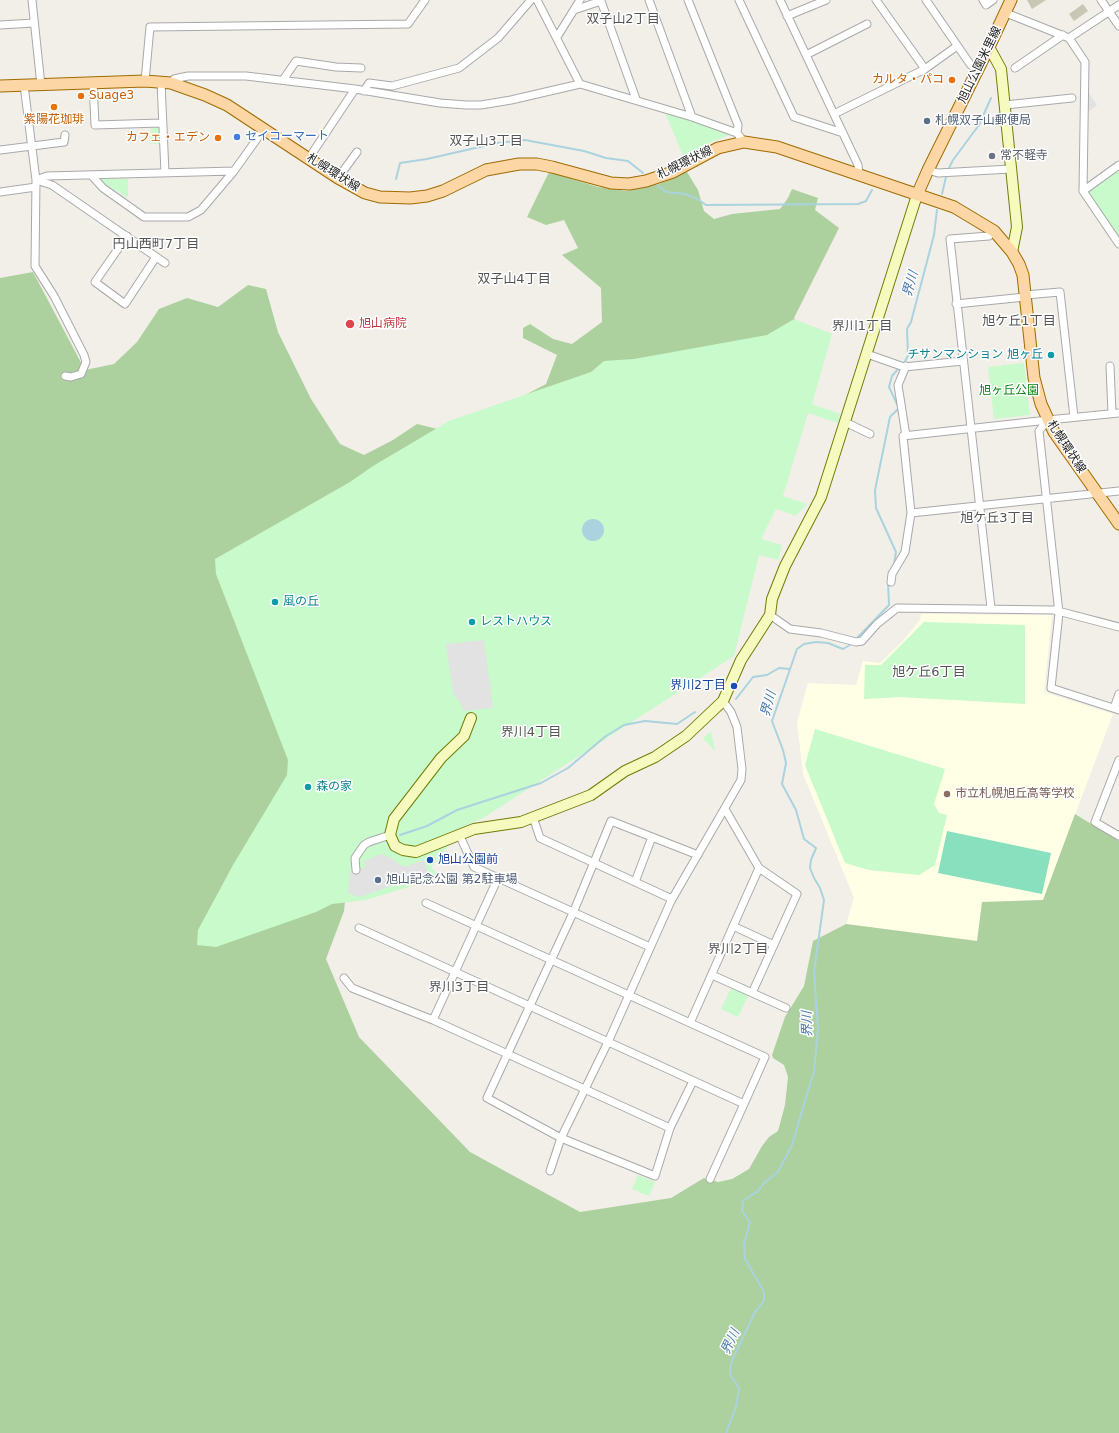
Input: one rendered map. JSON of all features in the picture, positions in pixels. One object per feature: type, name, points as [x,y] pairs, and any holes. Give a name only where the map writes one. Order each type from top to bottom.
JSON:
[{"type":"main road","name":"旭山公園米里線","points":[[917,195],[1011,0]]},
{"type":"main road","name":"札幌環状線","points":[[0,86],[145,81],[166,83],[206,95],[227,105],[338,178],[365,192],[394,199],[427,196],[443,191],[486,170],[519,164],[537,164],[596,180],[629,184],[661,177],[718,148],[744,142],[777,147],[954,207],[994,231],[1020,264],[1036,391],[1048,420],[1119,524]]},
{"type":"street","points":[[32,0],[41,85]]},
{"type":"street","points":[[145,81],[150,27],[408,24],[425,0]]},
{"type":"street","points":[[364,91],[369,84],[392,86],[459,68],[498,38],[531,0]]},
{"type":"street","points":[[537,0],[580,84]]},
{"type":"street","points":[[557,37],[580,0]]},
{"type":"street","points":[[649,0],[692,117]]},
{"type":"street","points":[[688,0],[738,125],[737,133]]},
{"type":"street","points":[[738,0],[794,117],[843,133]]},
{"type":"street","points":[[780,0],[858,165],[859,175]]},
{"type":"street","points":[[787,16],[826,0]]},
{"type":"street","points":[[876,0],[925,69]]},
{"type":"street","points":[[926,0],[957,46],[977,71]]},
{"type":"street","points":[[983,0],[986,4],[993,0]]},
{"type":"street","points":[[1101,0],[1119,26]]},
{"type":"street","points":[[574,10],[601,1],[636,99]]},
{"type":"street","points":[[1015,68],[1119,5]]},
{"type":"street","points":[[1006,13],[1066,37],[1085,62],[1083,191],[1119,244]]},
{"type":"street","points":[[0,25],[34,23]]},
{"type":"street","points":[[806,55],[867,24]]},
{"type":"street","points":[[834,114],[925,69],[957,46]]},
{"type":"street","points":[[989,47],[1001,69],[1017,227],[1012,252]]},
{"type":"street","points":[[283,80],[296,61],[336,67],[360,68]]},
{"type":"street","points":[[165,172],[161,123],[166,83],[174,79],[188,76],[246,76],[355,89],[440,103],[481,105],[580,84],[636,99],[692,117],[737,133],[744,142]]},
{"type":"street","points":[[93,83],[95,125],[161,123]]},
{"type":"street","points":[[24,85],[36,184],[35,266],[54,296],[86,362],[81,374],[71,377],[64,376]]},
{"type":"street","points":[[309,158],[355,89]]},
{"type":"street","points":[[1005,105],[1072,98]]},
{"type":"street","points":[[92,176],[103,188],[144,217],[188,217],[201,210],[234,171],[264,129]]},
{"type":"street","points":[[0,150],[64,142],[66,135]]},
{"type":"street","points":[[338,178],[357,152]]},
{"type":"street","points":[[1083,191],[1119,165]]},
{"type":"street","points":[[928,170],[938,173],[1011,169]]},
{"type":"street","points":[[36,184],[47,176],[92,176],[165,172],[234,171]]},
{"type":"street","points":[[0,192],[36,184],[52,185],[164,263]]},
{"type":"street","points":[[471,718],[464,736],[441,758],[394,819],[390,835],[396,846],[403,850],[416,852],[474,828],[508,824],[533,817],[591,795],[625,771],[655,756],[686,736],[723,701],[742,660],[770,615],[772,599],[786,566],[821,497],[917,195]]},
{"type":"street","points":[[991,608],[956,304],[950,239],[989,236],[994,231]]},
{"type":"street","points":[[127,236],[95,282],[125,304],[156,257]]},
{"type":"street","points":[[956,304],[1060,292],[1074,417]]},
{"type":"street","points":[[866,354],[906,366],[963,361]]},
{"type":"street","points":[[906,366],[898,385],[906,436]]},
{"type":"street","points":[[892,582],[892,574],[905,552],[910,513],[903,436],[1115,413],[1110,366]]},
{"type":"street","points":[[1048,420],[1039,431],[1059,612],[1050,688],[1117,709],[1119,694]]},
{"type":"street","points":[[845,422],[870,434]]},
{"type":"street","points":[[910,513],[1119,491]]},
{"type":"street","points":[[770,615],[790,629],[821,633],[856,642],[862,641],[877,624],[897,608],[1054,610],[1119,627]]},
{"type":"street","points":[[550,1170],[561,1138],[608,1042],[672,899],[739,785],[742,769],[737,727],[731,712],[723,701]]},
{"type":"street","points":[[1119,760],[1095,822],[1119,836]]},
{"type":"street","points":[[725,809],[759,868],[797,894],[752,993]]},
{"type":"street","points":[[533,817],[540,838],[672,899]]},
{"type":"street","points":[[693,1080],[670,1128],[654,1176],[561,1138],[487,1098],[552,960],[611,821],[698,855]]},
{"type":"street","points":[[459,834],[474,867],[650,947]]},
{"type":"street","points":[[356,870],[355,858],[364,845],[390,835]]},
{"type":"street","points":[[635,882],[652,838]]},
{"type":"street","points":[[690,1023],[759,868]]},
{"type":"street","points":[[433,1020],[498,878]]},
{"type":"street","points":[[426,903],[765,1057],[710,1179]]},
{"type":"street","points":[[734,926],[774,945]]},
{"type":"street","points":[[359,928],[744,1104]]},
{"type":"street","points":[[712,975],[786,1008]]},
{"type":"street","points":[[344,978],[352,988],[433,1020],[670,1128]]},
{"type":"shaded area","points":[[1027,0],[1046,0],[1032,9]]},
{"type":"shaded area","points":[[1083,4],[1088,11],[1074,21],[1069,14]]},
{"type":"shaded area","points":[[1088,92],[1097,105],[1088,112]]},
{"type":"shaded area","name":"市立札幌旭丘高等学校","points":[[921,614],[1052,615],[1044,692],[1113,714],[1043,900],[983,902],[977,941],[846,924],[854,898],[803,774],[797,722],[808,683],[856,685],[863,661],[880,663],[902,642],[920,620]]},
{"type":"shaded area","points":[[484,640],[493,708],[463,711],[461,704],[453,693],[446,644]]},
{"type":"shaded area","name":"旭山記念公園 第2駐車場","points":[[381,854],[389,857],[404,867],[424,860],[428,873],[360,897],[348,893],[350,871],[357,872],[366,866],[364,861]]},
{"type":"green space","points":[[664,110],[730,133],[730,135],[711,142],[684,158]]},
{"type":"green space","points":[[151,128],[159,128],[159,144],[150,144]]},
{"type":"green space","points":[[1119,166],[1119,242],[1086,197],[1087,189]]},
{"type":"green space","points":[[549,172],[598,187],[626,191],[659,184],[687,172],[698,190],[704,211],[714,219],[732,214],[780,209],[788,198],[792,189],[818,198],[815,210],[839,228],[794,318],[809,336],[504,406],[546,384],[557,355],[523,338],[523,328],[530,324],[553,339],[572,344],[602,322],[601,288],[562,255],[578,248],[564,220],[546,225],[527,217]]},
{"type":"green space","points":[[102,179],[128,179],[128,198],[102,182]]},
{"type":"green space","points":[[33,272],[85,370],[114,364],[137,342],[159,309],[187,298],[218,307],[248,285],[266,289],[278,332],[311,399],[340,444],[364,455],[393,440],[417,424],[450,432],[351,840],[344,911],[326,959],[359,1037],[470,1152],[580,1212],[671,1198],[704,1178],[718,1182],[732,1179],[749,1169],[762,1146],[769,1137],[778,1131],[785,1105],[788,1077],[784,1065],[773,1058],[772,1055],[785,1017],[804,986],[813,941],[846,924],[977,941],[982,902],[1043,900],[1075,814],[1119,841],[1119,1433],[0,1433],[0,278]]},
{"type":"green space","points":[[794,319],[832,334],[812,404],[840,414],[838,423],[808,413],[783,496],[807,504],[796,516],[776,509],[761,539],[782,545],[778,560],[759,555],[734,656],[483,818],[465,826],[431,867],[441,877],[366,900],[332,904],[316,912],[216,947],[197,945],[198,930],[233,865],[287,775],[288,760],[216,574],[215,559],[350,482],[373,466],[449,421],[591,372],[604,361],[634,359],[767,335]]},
{"type":"green space","name":"旭ヶ丘公園","points":[[1024,363],[1030,415],[994,419],[988,367]]},
{"type":"green space","points":[[924,622],[1025,625],[1025,704],[901,697],[864,699],[865,665],[881,665]]},
{"type":"green space","points":[[815,729],[945,769],[934,804],[939,813],[947,815],[935,865],[919,875],[869,870],[845,863],[805,765]]},
{"type":"green space","points":[[711,731],[715,751],[703,738]]},
{"type":"green space","points":[[947,831],[1051,853],[1042,894],[938,873]]},
{"type":"green space","points":[[731,988],[748,996],[738,1017],[721,1009]]},
{"type":"green space","points":[[638,1175],[655,1182],[649,1196],[632,1189]]},
{"type":"water","points":[[593,519],[601,522],[604,530],[601,538],[593,541],[585,538],[582,530],[585,522]]},
{"type":"waterway","name":"界川","points":[[948,170],[953,160],[979,125],[991,98]]},
{"type":"waterway","points":[[396,179],[400,163],[427,159],[497,143],[525,140],[584,151],[606,158],[628,161],[643,173]]},
{"type":"waterway","name":"界川","points":[[942,194],[946,177]]},
{"type":"waterway","points":[[658,186],[666,192],[685,194],[696,198],[706,205],[858,204],[866,201],[872,190]]},
{"type":"waterway","name":"界川","points":[[904,363],[908,356],[907,329],[911,322],[934,235],[937,210]]},
{"type":"waterway","name":"界川","points":[[894,564],[896,552],[876,508],[875,490],[890,417],[898,409],[889,387],[892,376],[898,369]]},
{"type":"waterway","name":"界川","points":[[858,637],[889,605],[888,583]]},
{"type":"waterway","name":"界川","points":[[726,1433],[736,1407],[739,1388],[730,1374],[731,1363],[755,1312],[764,1301],[764,1292],[745,1259],[744,1244],[750,1222],[742,1211],[743,1201],[758,1191],[765,1182],[778,1172],[792,1145],[814,1071],[818,1029],[814,972],[824,900],[810,868],[811,860],[816,848],[804,839],[796,810],[782,784],[786,763],[783,750],[772,721],[797,649],[804,644],[816,642],[828,643],[843,649],[850,645]]},
{"type":"waterway","points":[[736,699],[753,677],[767,675],[779,668],[790,669]]},
{"type":"waterway","points":[[400,835],[427,826],[457,810],[541,783],[568,768],[606,736],[624,725],[645,721],[677,724],[695,712]]},
{"type":"place","name":"カルタ・パコ","points":[[952,80]]},
{"type":"place","name":"Suage3","points":[[81,96]]},
{"type":"place","name":"紫陽花珈琲","points":[[54,107]]},
{"type":"place","name":"札幌双子山郵便局","points":[[927,121]]},
{"type":"place","name":"セイコーマート","points":[[237,137]]},
{"type":"place","name":"カフェ・エデン","points":[[218,138]]},
{"type":"place","name":"常不軽寺","points":[[992,156]]},
{"type":"place","name":"旭山病院","points":[[350,324]]},
{"type":"place","name":"チサンマンション 旭ヶ丘","points":[[1051,355]]},
{"type":"place","name":"風の丘","points":[[275,602]]},
{"type":"place","name":"レストハウス","points":[[472,622]]},
{"type":"place","name":"界川2丁目","points":[[734,686]]},
{"type":"place","name":"森の家","points":[[308,787]]},
{"type":"place","name":"市立札幌旭丘高等学校","points":[[947,794]]},
{"type":"place","name":"旭山公園前","points":[[430,860]]},
{"type":"place","name":"旭山記念公園 第2駐車場","points":[[378,880]]},
{"type":"district","name":"双子山2丁目","points":[[623,20]]},
{"type":"district","name":"双子山3丁目","points":[[486,142]]},
{"type":"district","name":"円山西町7丁目","points":[[156,245]]},
{"type":"district","name":"双子山4丁目","points":[[514,280]]},
{"type":"district","name":"旭ケ丘1丁目","points":[[1019,322]]},
{"type":"district","name":"界川1丁目","points":[[862,327]]},
{"type":"district","name":"旭ケ丘3丁目","points":[[997,519]]},
{"type":"district","name":"旭ケ丘6丁目","points":[[929,673]]},
{"type":"district","name":"界川4丁目","points":[[531,733]]},
{"type":"district","name":"界川2丁目","points":[[738,950]]},
{"type":"district","name":"界川3丁目","points":[[459,988]]}]
